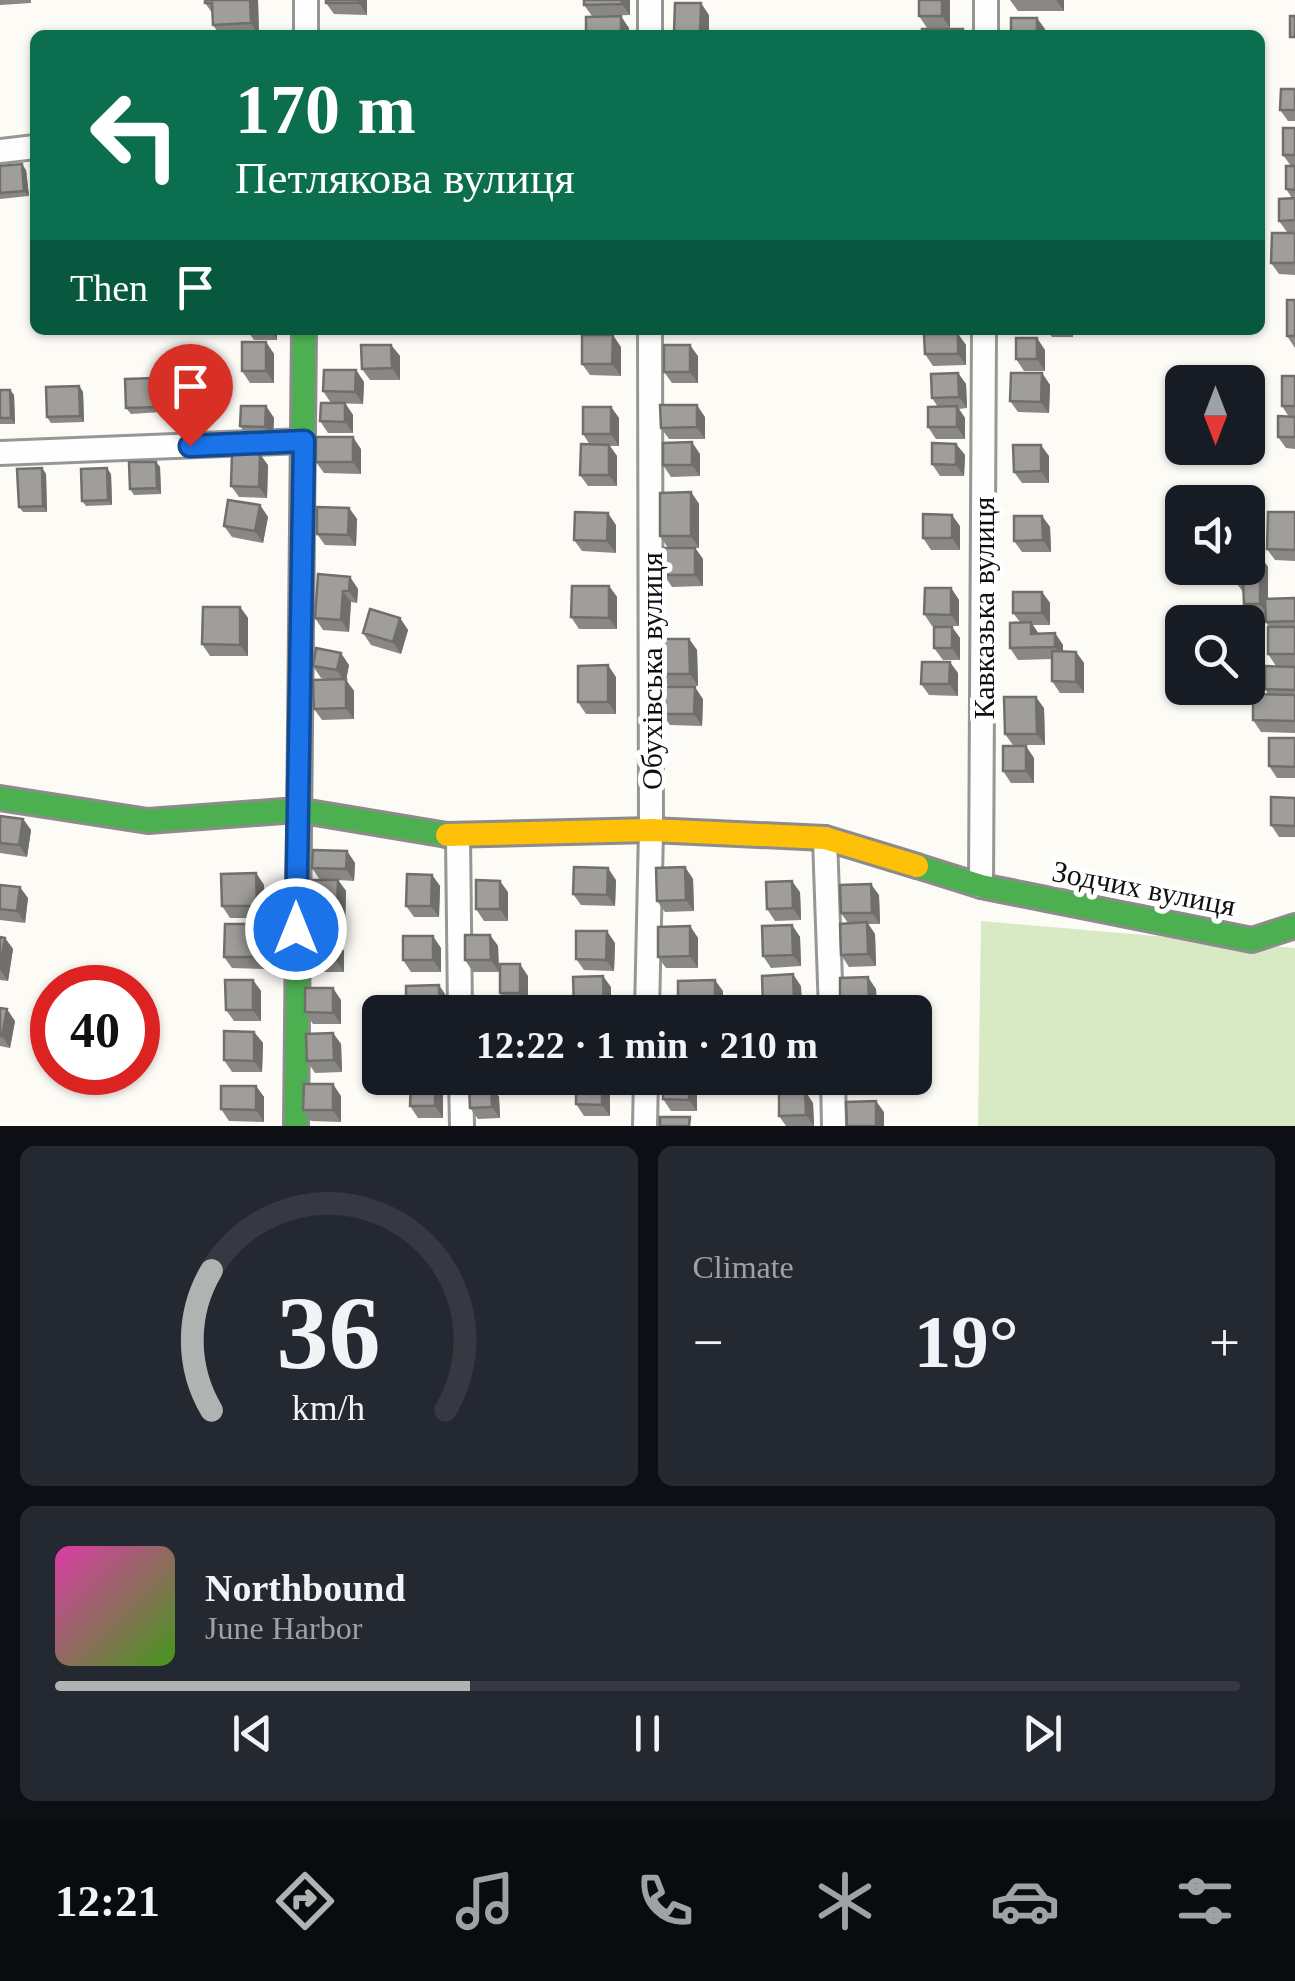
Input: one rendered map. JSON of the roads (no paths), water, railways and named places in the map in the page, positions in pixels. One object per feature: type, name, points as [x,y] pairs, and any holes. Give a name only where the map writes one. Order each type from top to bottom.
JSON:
[{"type":"street","points":[[306,0],[306,30]]},
{"type":"street","points":[[650,0],[650,30]]},
{"type":"street","points":[[986,0],[986,30]]},
{"type":"street","points":[[0,151],[30,148]]},
{"type":"street","points":[[296,1126],[296,810],[304,335]]},
{"type":"street","name":"Обухівська вулиця","points":[[647,995],[650,335]]},
{"type":"street","name":"Кавказька вулиця","points":[[981,886],[984,335]]},
{"type":"street","points":[[0,453],[304,441]]},
{"type":"street","name":"Зодчих вулиця","points":[[0,798],[148,822],[296,810],[458,838],[651,830],[825,838],[981,886],[1252,940],[1295,926]]},
{"type":"street","points":[[458,838],[460,995]]},
{"type":"street","points":[[825,838],[830,995]]},
{"type":"street","points":[[461,1095],[462,1126]]},
{"type":"street","points":[[645,1126],[646,1095]]},
{"type":"street","points":[[833,1095],[834,1126]]}]
